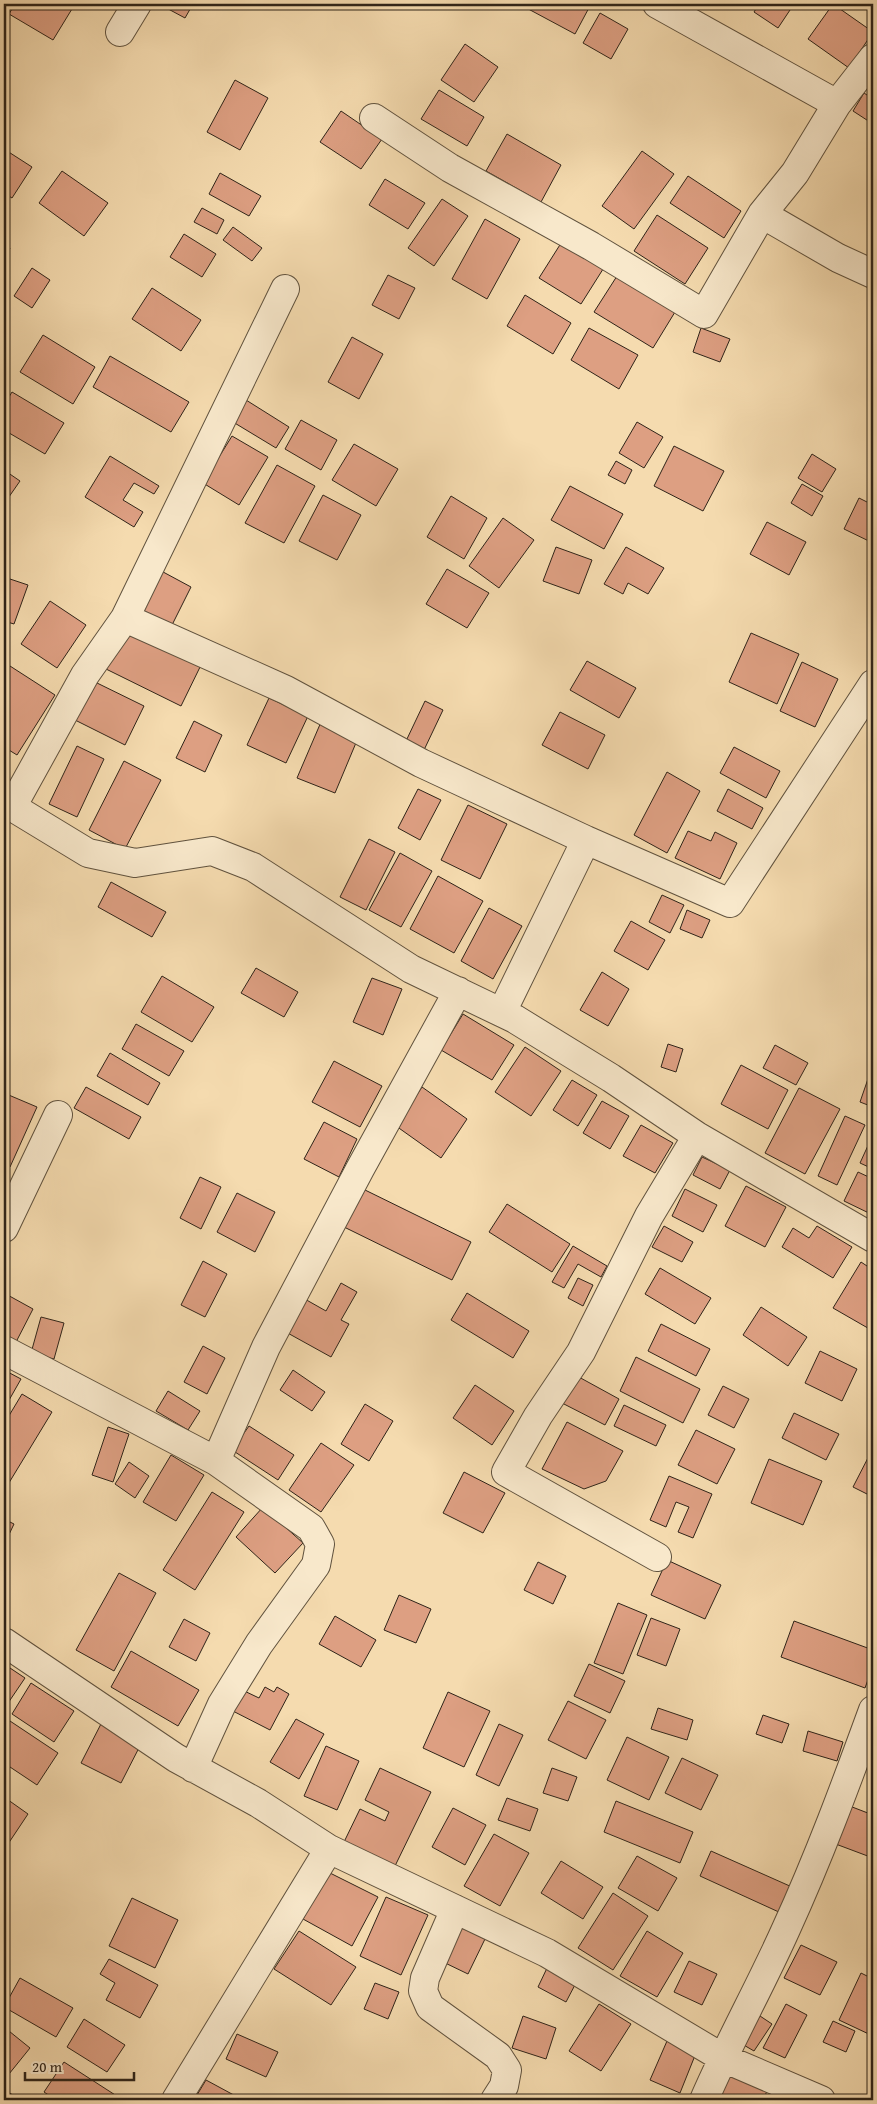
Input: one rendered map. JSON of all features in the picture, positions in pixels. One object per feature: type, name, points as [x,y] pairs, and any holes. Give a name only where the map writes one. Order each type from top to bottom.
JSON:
[{"type":"street","points":[[120,32],[137,4]]},
{"type":"street","points":[[657,4],[837,104]]},
{"type":"street","points":[[374,118],[450,168],[591,246],[704,314],[762,214],[795,173],[837,104],[873,58]]},
{"type":"street","points":[[762,214],[838,258],[873,274]]},
{"type":"street","points":[[286,289],[125,618],[84,675],[8,804],[88,853],[135,863],[212,851],[253,867],[411,968],[502,1012],[611,1078],[697,1136],[873,1238]]},
{"type":"street","points":[[125,618],[286,690],[421,763],[586,840],[730,903],[873,684]]},
{"type":"street","points":[[502,1012],[586,840]]},
{"type":"street","points":[[216,1460],[271,1338],[360,1169],[458,991]]},
{"type":"street","points":[[4,1228],[58,1115]]},
{"type":"street","points":[[656,1557],[506,1472],[538,1416],[581,1352],[648,1216],[697,1136]]},
{"type":"street","points":[[4,1350],[216,1460],[310,1528],[320,1544],[316,1565],[259,1644],[222,1704],[193,1768]]},
{"type":"street","points":[[4,1642],[193,1768],[258,1803],[329,1849],[547,1953],[722,2058],[821,2100]]},
{"type":"street","points":[[704,2100],[722,2058],[786,1930],[828,1831],[873,1710]]},
{"type":"street","points":[[176,2100],[329,1849]]},
{"type":"street","points":[[455,1909],[425,1978],[423,1992],[430,2007],[498,2056],[508,2070],[504,2086],[495,2100]]},
{"type":"building","points":[[15,4],[75,4],[53,40],[9,14]]},
{"type":"building","points":[[159,4],[193,4],[185,18]]},
{"type":"building","points":[[519,4],[591,4],[575,34]]},
{"type":"building","points":[[759,4],[794,4],[778,28],[754,12]]},
{"type":"building","points":[[833,4],[873,32],[849,68],[808,39]]},
{"type":"building","points":[[600,13],[628,29],[611,59],[583,43]]},
{"type":"building","points":[[465,44],[498,67],[474,102],[441,80]]},
{"type":"building","points":[[235,80],[268,98],[240,150],[207,132]]},
{"type":"building","points":[[439,90],[484,117],[467,146],[421,119]]},
{"type":"building","points":[[864,93],[873,99],[873,124],[853,111]]},
{"type":"building","points":[[341,111],[382,139],[361,169],[320,142]]},
{"type":"building","points":[[507,134],[561,165],[541,202],[486,171]]},
{"type":"building","points":[[4,149],[32,167],[12,198],[4,193]]},
{"type":"building","points":[[642,151],[674,174],[634,229],[602,206]]},
{"type":"building","points":[[62,171],[108,203],[84,236],[39,203]]},
{"type":"building","points":[[220,173],[261,196],[249,216],[209,194]]},
{"type":"building","points":[[688,176],[741,211],[724,238],[670,203]]},
{"type":"building","points":[[385,179],[425,203],[408,229],[369,205]]},
{"type":"building","points":[[442,199],[468,216],[434,266],[408,248]]},
{"type":"building","points":[[202,208],[224,220],[217,234],[194,222]]},
{"type":"building","points":[[657,215],[708,248],[685,284],[634,251]]},
{"type":"building","points":[[485,219],[520,239],[487,299],[452,279]]},
{"type":"building","points":[[233,227],[262,248],[252,261],[223,240]]},
{"type":"building","points":[[184,234],[216,254],[202,277],[170,257]]},
{"type":"building","points":[[563,240],[605,266],[581,304],[539,278]]},
{"type":"building","points":[[4,245],[10,248],[4,260]]},
{"type":"building","points":[[32,268],[50,280],[32,308],[14,296]]},
{"type":"building","points":[[388,275],[415,288],[399,319],[372,305]]},
{"type":"building","points":[[617,276],[675,312],[653,348],[594,312]]},
{"type":"building","points":[[152,288],[201,320],[181,351],[132,319]]},
{"type":"building","points":[[525,295],[571,323],[553,354],[507,326]]},
{"type":"building","points":[[589,328],[638,355],[619,389],[571,360]]},
{"type":"building","points":[[701,328],[730,339],[720,362],[693,352]]},
{"type":"building","points":[[43,335],[95,367],[73,404],[20,372]]},
{"type":"building","points":[[352,337],[383,354],[359,399],[328,382]]},
{"type":"building","points":[[110,356],[189,402],[171,432],[93,387]]},
{"type":"building","points":[[12,392],[64,423],[45,454],[4,430],[4,405]]},
{"type":"building","points":[[246,400],[289,427],[276,448],[233,422]]},
{"type":"building","points":[[301,420],[337,440],[321,470],[285,449]]},
{"type":"building","points":[[637,422],[663,437],[644,468],[619,453]]},
{"type":"building","points":[[232,436],[268,457],[239,505],[203,483]]},
{"type":"building","points":[[354,444],[398,469],[376,506],[332,480]]},
{"type":"building","points":[[674,446],[724,471],[703,511],[654,486]]},
{"type":"building","points":[[812,454],[836,469],[822,492],[798,478]]},
{"type":"building","points":[[110,456],[159,486],[154,494],[134,483],[123,500],[143,512],[134,527],[85,497]]},
{"type":"building","points":[[616,461],[632,470],[625,484],[608,475]]},
{"type":"building","points":[[277,465],[315,486],[284,543],[245,523]]},
{"type":"building","points":[[4,470],[20,481],[4,504]]},
{"type":"building","points":[[802,484],[823,496],[812,516],[791,503]]},
{"type":"building","points":[[570,486],[623,514],[604,549],[551,520]]},
{"type":"building","points":[[323,495],[361,515],[337,560],[299,541]]},
{"type":"building","points":[[451,496],[487,518],[464,559],[427,537]]},
{"type":"building","points":[[859,498],[873,505],[873,543],[844,529]]},
{"type":"building","points":[[503,518],[534,540],[499,588],[469,566]]},
{"type":"building","points":[[767,522],[806,542],[789,575],[750,554]]},
{"type":"building","points":[[556,547],[592,560],[579,594],[543,581]]},
{"type":"building","points":[[626,547],[664,568],[648,594],[628,583],[623,594],[604,584]]},
{"type":"building","points":[[152,566],[191,587],[170,629],[130,608]]},
{"type":"building","points":[[447,569],[489,593],[467,628],[426,604]]},
{"type":"building","points":[[4,577],[28,585],[14,624],[4,621]]},
{"type":"building","points":[[50,601],[86,625],[57,668],[21,644]]},
{"type":"building","points":[[127,626],[202,663],[181,706],[106,669]]},
{"type":"building","points":[[751,633],[799,654],[777,704],[729,682]]},
{"type":"building","points":[[587,661],[636,688],[619,718],[570,690]]},
{"type":"building","points":[[802,662],[838,679],[815,727],[780,711]]},
{"type":"building","points":[[10,666],[55,695],[17,755],[4,747],[4,675]]},
{"type":"building","points":[[95,682],[144,706],[125,745],[75,720]]},
{"type":"building","points":[[269,698],[308,716],[286,763],[247,745]]},
{"type":"building","points":[[425,701],[443,710],[424,750],[406,741]]},
{"type":"building","points":[[560,712],[605,735],[588,769],[542,745]]},
{"type":"building","points":[[194,721],[222,735],[205,772],[176,758]]},
{"type":"building","points":[[321,722],[358,738],[335,793],[297,778]]},
{"type":"building","points":[[77,746],[104,759],[77,817],[49,804]]},
{"type":"building","points":[[734,747],[780,771],[766,798],[720,773]]},
{"type":"building","points":[[124,761],[161,780],[125,849],[89,830]]},
{"type":"building","points":[[667,772],[700,791],[667,853],[634,835]]},
{"type":"building","points":[[418,789],[441,800],[420,840],[398,828]]},
{"type":"building","points":[[728,789],[763,808],[752,829],[717,811]]},
{"type":"building","points":[[468,805],[507,824],[480,879],[441,860]]},
{"type":"building","points":[[688,831],[711,841],[715,832],[737,843],[720,879],[675,858]]},
{"type":"building","points":[[369,839],[395,852],[366,910],[340,897]]},
{"type":"building","points":[[400,853],[432,871],[401,927],[369,910]]},
{"type":"building","points":[[438,876],[483,901],[454,953],[410,929]]},
{"type":"building","points":[[111,882],[166,912],[152,937],[98,907]]},
{"type":"building","points":[[662,895],[684,905],[670,933],[649,922]]},
{"type":"building","points":[[489,908],[522,926],[493,979],[461,961]]},
{"type":"building","points":[[687,910],[710,920],[702,938],[680,929]]},
{"type":"building","points":[[631,921],[665,940],[648,970],[614,951]]},
{"type":"building","points":[[256,968],[298,992],[284,1017],[241,993]]},
{"type":"building","points":[[602,972],[629,989],[608,1026],[580,1010]]},
{"type":"building","points":[[162,976],[214,1007],[192,1042],[141,1012]]},
{"type":"building","points":[[372,978],[402,989],[383,1035],[353,1022]]},
{"type":"building","points":[[463,1014],[514,1045],[492,1080],[441,1050]]},
{"type":"building","points":[[136,1024],[184,1051],[169,1076],[122,1049]]},
{"type":"building","points":[[668,1044],[683,1049],[676,1072],[661,1067]]},
{"type":"building","points":[[775,1045],[808,1063],[796,1085],[763,1068]]},
{"type":"building","points":[[525,1047],[561,1071],[531,1116],[495,1092]]},
{"type":"building","points":[[110,1053],[160,1083],[148,1105],[97,1076]]},
{"type":"building","points":[[334,1061],[382,1086],[360,1127],[312,1102]]},
{"type":"building","points":[[741,1065],[788,1090],[768,1129],[721,1104]]},
{"type":"building","points":[[870,1073],[873,1074],[873,1107],[860,1102]]},
{"type":"building","points":[[572,1080],[597,1095],[578,1126],[553,1110]]},
{"type":"building","points":[[86,1087],[141,1117],[129,1139],[74,1108]]},
{"type":"building","points":[[422,1087],[467,1119],[441,1158],[396,1126]]},
{"type":"building","points":[[799,1088],[840,1109],[805,1174],[765,1153]]},
{"type":"building","points":[[4,1093],[37,1107],[10,1167],[4,1164]]},
{"type":"building","points":[[602,1101],[629,1116],[610,1149],[583,1133]]},
{"type":"building","points":[[845,1116],[865,1125],[837,1185],[818,1176]]},
{"type":"building","points":[[324,1122],[357,1139],[339,1177],[304,1159]]},
{"type":"building","points":[[641,1125],[673,1143],[655,1173],[623,1156]]},
{"type":"building","points":[[871,1139],[873,1140],[873,1169],[860,1163]]},
{"type":"building","points":[[702,1157],[730,1170],[720,1189],[693,1175]]},
{"type":"building","points":[[858,1172],[873,1179],[873,1215],[844,1201]]},
{"type":"building","points":[[200,1177],[221,1187],[201,1229],[180,1218]]},
{"type":"building","points":[[746,1186],[786,1207],[765,1247],[725,1226]]},
{"type":"building","points":[[363,1189],[471,1242],[452,1280],[344,1227]]},
{"type":"building","points":[[685,1189],[717,1205],[703,1232],[672,1216]]},
{"type":"building","points":[[237,1193],[275,1212],[255,1252],[217,1232]]},
{"type":"building","points":[[507,1204],[570,1244],[552,1272],[489,1232]]},
{"type":"building","points":[[664,1226],[693,1242],[682,1262],[652,1247]]},
{"type":"building","points":[[817,1226],[852,1247],[833,1278],[782,1247],[793,1228],[809,1238]]},
{"type":"building","points":[[573,1246],[607,1266],[601,1277],[578,1264],[564,1288],[552,1282]]},
{"type":"building","points":[[203,1261],[227,1274],[205,1317],[181,1305]]},
{"type":"building","points":[[861,1262],[873,1270],[873,1331],[833,1308]]},
{"type":"building","points":[[660,1268],[711,1298],[695,1324],[645,1294]]},
{"type":"building","points":[[578,1278],[593,1285],[583,1306],[568,1298]]},
{"type":"building","points":[[341,1283],[357,1292],[341,1320],[349,1324],[331,1357],[284,1331],[303,1298],[326,1311]]},
{"type":"building","points":[[4,1293],[33,1309],[15,1344],[4,1338]]},
{"type":"building","points":[[467,1293],[529,1331],[513,1358],[451,1320]]},
{"type":"building","points":[[761,1307],[807,1337],[788,1366],[743,1335]]},
{"type":"building","points":[[41,1317],[64,1323],[54,1359],[31,1353]]},
{"type":"building","points":[[661,1324],[710,1349],[696,1376],[648,1351]]},
{"type":"building","points":[[203,1346],[225,1358],[207,1394],[184,1382]]},
{"type":"building","points":[[820,1351],[857,1369],[842,1401],[805,1383]]},
{"type":"building","points":[[636,1357],[700,1389],[683,1423],[620,1391]]},
{"type":"building","points":[[4,1370],[21,1379],[4,1409]]},
{"type":"building","points":[[293,1370],[325,1392],[312,1411],[280,1390]]},
{"type":"building","points":[[577,1376],[619,1399],[605,1425],[562,1403]]},
{"type":"building","points":[[475,1385],[514,1411],[492,1445],[453,1418]]},
{"type":"building","points":[[723,1386],[749,1399],[734,1428],[708,1415]]},
{"type":"building","points":[[168,1391],[200,1411],[188,1430],[156,1411]]},
{"type":"building","points":[[22,1394],[52,1412],[4,1491],[4,1424]]},
{"type":"building","points":[[365,1404],[393,1421],[369,1461],[341,1444]]},
{"type":"building","points":[[624,1405],[666,1425],[656,1446],[614,1426]]},
{"type":"building","points":[[794,1413],[839,1434],[826,1460],[782,1438]]},
{"type":"building","points":[[567,1422],[623,1451],[606,1481],[584,1489],[542,1469]]},
{"type":"building","points":[[249,1426],[294,1455],[278,1480],[232,1450]]},
{"type":"building","points":[[108,1427],[129,1434],[113,1482],[92,1475]]},
{"type":"building","points":[[696,1430],[735,1449],[717,1484],[678,1465]]},
{"type":"building","points":[[321,1443],[354,1465],[321,1512],[289,1490]]},
{"type":"building","points":[[871,1452],[873,1453],[873,1497],[853,1487]]},
{"type":"building","points":[[171,1455],[204,1475],[176,1521],[143,1502]]},
{"type":"building","points":[[769,1459],[822,1481],[803,1525],[751,1503]]},
{"type":"building","points":[[129,1462],[149,1476],[135,1498],[115,1484]]},
{"type":"building","points":[[464,1472],[505,1493],[483,1533],[443,1513]]},
{"type":"building","points":[[669,1476],[712,1494],[693,1538],[678,1532],[689,1507],[676,1502],[666,1527],[650,1520]]},
{"type":"building","points":[[212,1492],[244,1512],[195,1590],[163,1570]]},
{"type":"building","points":[[263,1507],[303,1543],[275,1573],[236,1537]]},
{"type":"building","points":[[4,1519],[14,1524],[4,1545]]},
{"type":"building","points":[[667,1560],[721,1585],[705,1619],[651,1595]]},
{"type":"building","points":[[538,1562],[566,1576],[553,1604],[524,1590]]},
{"type":"building","points":[[119,1573],[156,1593],[114,1671],[76,1650]]},
{"type":"building","points":[[399,1595],[431,1609],[416,1643],[384,1630]]},
{"type":"building","points":[[618,1603],[647,1615],[623,1674],[594,1663]]},
{"type":"building","points":[[335,1616],[376,1640],[361,1667],[319,1644]]},
{"type":"building","points":[[651,1618],[680,1629],[666,1666],[637,1655]]},
{"type":"building","points":[[184,1619],[210,1633],[196,1661],[169,1647]]},
{"type":"building","points":[[794,1621],[873,1650],[873,1666],[865,1688],[781,1657]]},
{"type":"building","points":[[131,1651],[199,1690],[178,1726],[111,1687]]},
{"type":"building","points":[[4,1664],[25,1678],[4,1709]]},
{"type":"building","points":[[589,1664],[625,1681],[610,1713],[574,1696]]},
{"type":"building","points":[[31,1683],[74,1711],[54,1742],[12,1714]]},
{"type":"building","points":[[265,1687],[274,1692],[277,1687],[289,1694],[270,1730],[227,1708],[238,1688],[259,1698]]},
{"type":"building","points":[[448,1692],[490,1711],[464,1767],[423,1748]]},
{"type":"building","points":[[568,1701],[606,1720],[586,1759],[548,1740]]},
{"type":"building","points":[[658,1708],[693,1720],[687,1740],[651,1729]]},
{"type":"building","points":[[763,1715],[789,1724],[782,1743],[756,1734]]},
{"type":"building","points":[[7,1719],[58,1753],[37,1785],[4,1763],[4,1724]]},
{"type":"building","points":[[296,1719],[324,1734],[299,1779],[270,1762]]},
{"type":"building","points":[[103,1720],[143,1740],[121,1783],[81,1763]]},
{"type":"building","points":[[499,1724],[523,1735],[499,1786],[476,1775]]},
{"type":"building","points":[[808,1731],[843,1742],[837,1761],[803,1751]]},
{"type":"building","points":[[627,1737],[669,1757],[649,1800],[607,1780]]},
{"type":"building","points":[[326,1746],[359,1761],[337,1810],[304,1796]]},
{"type":"building","points":[[682,1758],[718,1775],[701,1810],[665,1793]]},
{"type":"building","points":[[380,1768],[431,1792],[395,1866],[344,1842],[360,1809],[385,1821],[389,1812],[365,1800]]},
{"type":"building","points":[[552,1768],[577,1777],[568,1801],[543,1793]]},
{"type":"building","points":[[4,1797],[28,1814],[4,1850]]},
{"type":"building","points":[[507,1798],[538,1809],[530,1831],[498,1820]]},
{"type":"building","points":[[616,1801],[693,1832],[680,1863],[604,1832]]},
{"type":"building","points":[[847,1805],[873,1815],[873,1858],[833,1843]]},
{"type":"building","points":[[453,1808],[486,1825],[465,1865],[432,1847]]},
{"type":"building","points":[[494,1834],[529,1853],[500,1906],[464,1886]]},
{"type":"building","points":[[711,1851],[792,1887],[781,1913],[700,1876]]},
{"type":"building","points":[[637,1856],[677,1878],[658,1911],[618,1888]]},
{"type":"building","points":[[561,1861],[603,1887],[583,1919],[541,1893]]},
{"type":"building","points":[[328,1872],[378,1897],[352,1946],[303,1919]]},
{"type":"building","points":[[613,1893],[648,1916],[613,1970],[578,1948]]},
{"type":"building","points":[[386,1897],[428,1915],[401,1975],[360,1956]]},
{"type":"building","points":[[132,1898],[178,1920],[155,1968],[109,1946]]},
{"type":"building","points":[[456,1925],[485,1939],[468,1974],[439,1960]]},
{"type":"building","points":[[299,1931],[356,1967],[331,2005],[274,1969]]},
{"type":"building","points":[[647,1931],[683,1953],[657,1997],[620,1976]]},
{"type":"building","points":[[801,1945],[837,1962],[820,1995],[784,1978]]},
{"type":"building","points":[[109,1959],[158,1985],[140,2018],[106,2000],[115,1983],[100,1974]]},
{"type":"building","points":[[689,1961],[717,1974],[702,2005],[674,1992]]},
{"type":"building","points":[[548,1966],[577,1981],[566,2002],[538,1987]]},
{"type":"building","points":[[861,1973],[873,1979],[873,2036],[839,2020]]},
{"type":"building","points":[[20,1978],[73,2008],[56,2037],[4,2007]]},
{"type":"building","points":[[375,1983],[399,1992],[388,2019],[364,2009]]},
{"type":"building","points":[[599,2004],[631,2024],[601,2071],[569,2051]]},
{"type":"building","points":[[786,2004],[807,2015],[785,2058],[763,2048]]},
{"type":"building","points":[[523,2016],[556,2028],[546,2059],[512,2048]]},
{"type":"building","points":[[760,2016],[772,2024],[754,2051],[742,2044]]},
{"type":"building","points":[[84,2019],[125,2045],[107,2072],[67,2047]]},
{"type":"building","points":[[833,2021],[855,2031],[846,2052],[823,2042]]},
{"type":"building","points":[[4,2027],[30,2048],[9,2074],[4,2069]]},
{"type":"building","points":[[237,2034],[278,2052],[266,2077],[226,2059]]},
{"type":"building","points":[[667,2041],[696,2053],[680,2093],[650,2080]]},
{"type":"building","points":[[64,2062],[123,2100],[56,2100],[44,2092]]},
{"type":"building","points":[[727,2071],[768,2089],[763,2100],[714,2100]]},
{"type":"building","points":[[206,2080],[243,2100],[194,2100]]},
{"type":"building","points":[[4,2089],[20,2100],[4,2100]]}]
